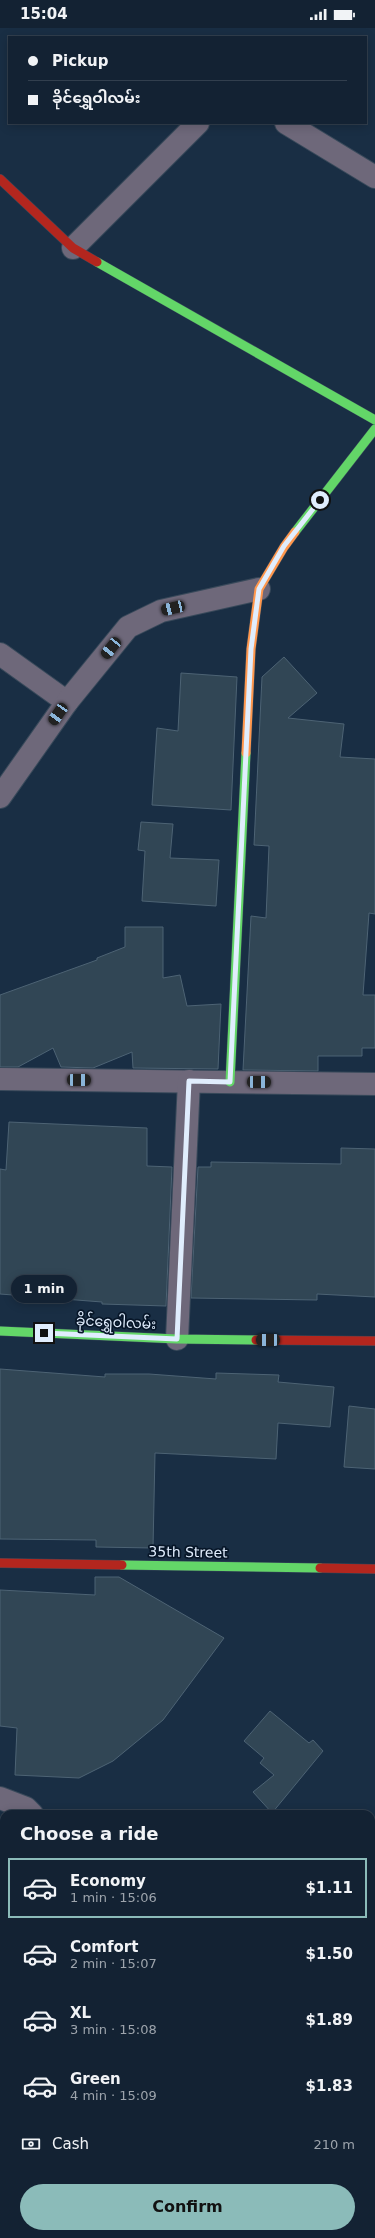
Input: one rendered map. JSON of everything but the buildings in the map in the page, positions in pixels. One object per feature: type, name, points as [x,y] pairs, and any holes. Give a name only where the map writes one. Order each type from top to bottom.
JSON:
[{"type":"street","points":[[73,248],[197,124]]},
{"type":"street","points":[[288,124],[375,177]]},
{"type":"street","points":[[0,179],[73,248],[375,420]]},
{"type":"street","points":[[230,1082],[251,649],[259,589],[284,546],[375,429]]},
{"type":"street","points":[[0,798],[67,702],[128,627],[161,611],[259,589]]},
{"type":"street","points":[[0,654],[67,702]]},
{"type":"street","points":[[0,1079],[375,1084]]},
{"type":"street","points":[[177,1339],[189,1081]]},
{"type":"street","name":"ခိုင်ရွှေဝါလမ်း","points":[[0,1331],[177,1339],[375,1341]]},
{"type":"street","name":"35th Street","points":[[0,1563],[375,1569]]},
{"type":"street","points":[[0,1798],[28,1810]]},
{"type":"traffic: fast","points":[[97,262],[375,420]]},
{"type":"traffic: fast","points":[[295,532],[375,429]]},
{"type":"traffic: fast","points":[[230,1082],[246,753]]},
{"type":"traffic: fast","points":[[0,1331],[177,1339],[256,1340]]},
{"type":"traffic: fast","points":[[122,1565],[320,1568]]},
{"type":"traffic: slow","points":[[246,753],[251,649],[259,589],[284,547],[295,532]]},
{"type":"traffic: jam","points":[[0,179],[73,248],[97,262]]},
{"type":"traffic: jam","points":[[256,1340],[375,1341]]},
{"type":"traffic: jam","points":[[0,1563],[122,1565]]},
{"type":"traffic: jam","points":[[320,1568],[375,1569]]},
{"type":"route","points":[[44,1333],[177,1339],[189,1081],[230,1082],[251,649],[255,606],[259,589],[284,546],[320,500]]}]
